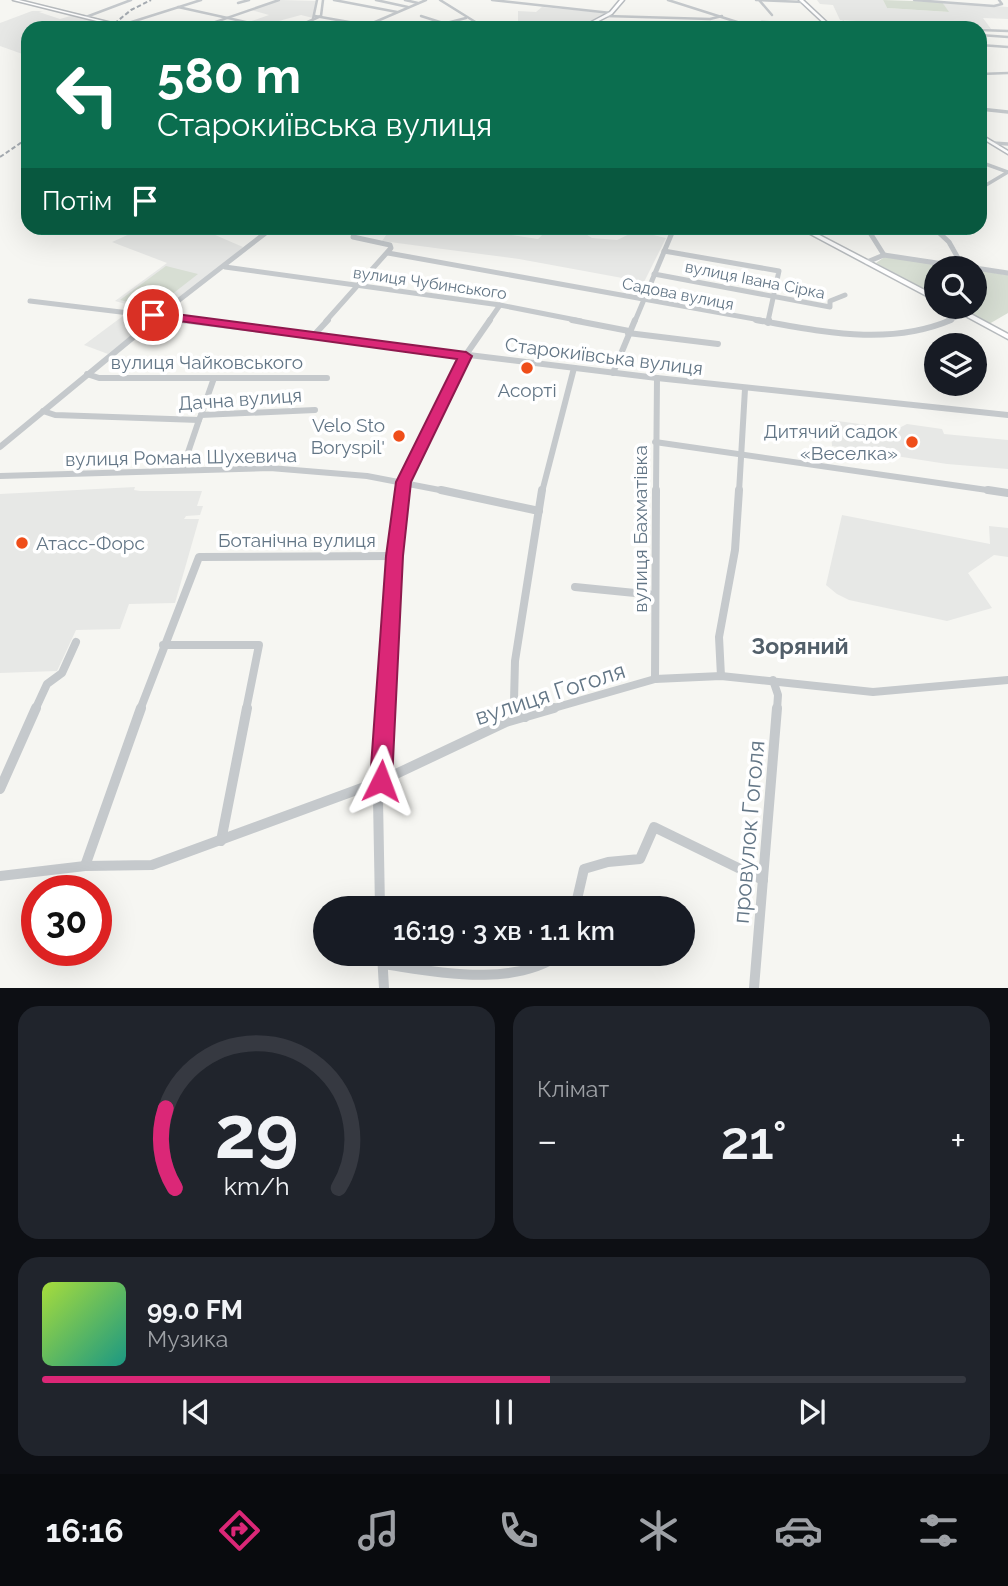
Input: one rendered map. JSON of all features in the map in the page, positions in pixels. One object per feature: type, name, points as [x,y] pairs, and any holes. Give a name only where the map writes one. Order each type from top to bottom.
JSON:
[{"type":"highway","points":[[21,0],[107,21]]},
{"type":"highway","points":[[89,16],[107,21]]},
{"type":"highway","points":[[815,235],[924,293]]},
{"type":"highway","points":[[973,319],[1008,337]]},
{"type":"main road","points":[[595,21],[611,13],[622,0]]},
{"type":"main road","points":[[802,1],[822,21]]},
{"type":"main road","points":[[987,140],[1008,153]]},
{"type":"street","points":[[89,16],[129,0]]},
{"type":"street","points":[[134,21],[201,0]]},
{"type":"street","points":[[238,3],[248,0]]},
{"type":"street","points":[[220,21],[279,0]]},
{"type":"street","points":[[315,16],[317,0]]},
{"type":"street","points":[[321,16],[323,0]]},
{"type":"street","points":[[334,0],[398,12]]},
{"type":"street","points":[[376,0],[409,7]]},
{"type":"street","points":[[405,0],[419,3]]},
{"type":"street","points":[[377,21],[426,0]]},
{"type":"street","points":[[440,0],[472,21]]},
{"type":"street","points":[[492,0],[611,13]]},
{"type":"street","points":[[668,0],[738,21]]},
{"type":"street","points":[[758,0],[802,1]]},
{"type":"street","points":[[758,0],[772,15]]},
{"type":"street","points":[[914,0],[994,6],[1002,4],[999,0]]},
{"type":"street","points":[[578,10],[582,5]]},
{"type":"street","points":[[178,7],[236,21]]},
{"type":"street","points":[[305,21],[315,16],[347,21]]},
{"type":"street","points":[[308,21],[321,16]]},
{"type":"street","points":[[421,16],[437,21]]},
{"type":"street","points":[[605,16],[710,19],[722,16]]},
{"type":"street","points":[[453,21],[466,18]]},
{"type":"street","points":[[987,30],[1008,32]]},
{"type":"street","points":[[987,36],[1008,37]]},
{"type":"street","points":[[987,45],[1008,47]]},
{"type":"street","points":[[987,48],[993,53]]},
{"type":"street","points":[[987,74],[1008,74]]},
{"type":"street","points":[[987,109],[1008,112]]},
{"type":"street","points":[[993,144],[1008,144]]},
{"type":"street","points":[[987,164],[1008,172],[987,184]]},
{"type":"street","points":[[0,447],[264,235]]},
{"type":"street","name":"Садова вулиця","points":[[354,235],[353,237],[390,245],[388,253],[841,335],[892,336],[915,332],[950,319]]},
{"type":"street","points":[[613,373],[671,235]]},
{"type":"street","points":[[871,235],[884,255]]},
{"type":"street","points":[[942,235],[949,242],[956,256]]},
{"type":"street","points":[[664,251],[781,272],[768,323]]},
{"type":"street","points":[[315,334],[388,253]]},
{"type":"street","points":[[867,262],[884,255],[924,261]]},
{"type":"street","name":"вулиця Чубинського","points":[[225,267],[500,305],[629,332],[718,344]]},
{"type":"street","points":[[987,270],[1008,273]]},
{"type":"street","name":"вулиця Івана Сірка","points":[[654,274],[830,307],[830,301],[845,295]]},
{"type":"street","name":"Старокиївська вулиця","points":[[30,300],[315,334],[574,369],[1008,415]]},
{"type":"street","name":"Ботанічна вулиця","points":[[380,896],[378,811],[394,556],[403,482],[466,356],[500,305]]},
{"type":"street","points":[[524,717],[514,701],[515,662],[539,511],[574,369]]},
{"type":"street","name":"вулиця Чайковського","points":[[88,374],[99,378],[327,378]]},
{"type":"street","points":[[182,470],[214,378]]},
{"type":"street","name":"вулиця Бахматівка","points":[[655,679],[657,378]]},
{"type":"street","points":[[721,676],[719,637],[734,550],[738,456],[745,389]]},
{"type":"street","name":"Дачна вулиця","points":[[43,411],[55,415],[200,418],[315,411]]},
{"type":"street","points":[[656,442],[1008,493]]},
{"type":"street","name":"вулиця Романа Шухевича","points":[[0,476],[182,470],[309,470],[403,482],[539,511]]},
{"type":"street","name":"Ботанічна вулиця","points":[[163,645],[199,557],[248,554],[394,556]]},
{"type":"street","points":[[575,587],[655,595]]},
{"type":"street","points":[[0,789],[47,684],[62,673],[76,642]]},
{"type":"street","points":[[85,866],[163,645],[259,645],[221,841]]},
{"type":"street","name":"вулиця Гоголя","points":[[0,876],[85,866],[152,865],[381,781],[506,722],[655,679],[721,676],[873,692],[1008,680]]},
{"type":"street","name":"провулок Гоголя","points":[[754,988],[778,695],[773,680]]},
{"type":"street","points":[[578,896],[584,869],[608,862],[640,859],[654,827],[742,873],[763,880]]},
{"type":"street","points":[[382,966],[384,988]]},
{"type":"street","points":[[410,966],[459,978],[499,980],[531,977],[551,966]]},
{"type":"shaded area","points":[[281,0],[316,1],[313,18],[301,15],[279,21],[252,21],[269,15],[251,10]]},
{"type":"shaded area","points":[[817,0],[883,0],[887,8],[948,12],[942,2],[1008,7],[1008,19],[840,20],[833,5],[820,4]]},
{"type":"shaded area","points":[[883,0],[942,2],[949,12],[887,8]]},
{"type":"shaded area","points":[[542,7],[605,13],[590,21],[518,21],[518,11],[536,12]]},
{"type":"shaded area","points":[[32,11],[43,11],[39,12],[60,19],[74,15],[99,21],[21,21],[21,54],[0,46],[0,23]]},
{"type":"shaded area","points":[[128,235],[215,235],[243,247],[218,270],[158,313],[115,301],[167,263],[112,242]]},
{"type":"shaded area","points":[[386,235],[511,235],[538,239],[542,235],[587,235],[592,238],[617,240],[628,235],[653,235],[666,238],[644,282],[519,259],[382,241]]},
{"type":"shaded area","points":[[886,256],[924,262],[924,289],[876,263]]},
{"type":"shaded area","points":[[166,266],[198,274],[153,309],[120,300]]},
{"type":"shaded area","points":[[987,272],[1008,275],[1008,313],[989,324],[980,319],[987,319]]},
{"type":"shaded area","points":[[127,313],[154,317],[108,354],[84,345]]},
{"type":"shaded area","name":"Дитячий садок «Веселка»","points":[[830,420],[897,429],[907,424],[942,429],[944,434],[1008,440],[1008,469],[947,464],[832,446]]},
{"type":"shaded area","points":[[135,487],[134,490],[140,491],[202,491],[197,506],[203,506],[200,515],[186,516],[184,519],[199,519],[175,603],[129,604],[120,629],[76,630],[57,671],[0,673],[0,494]]},
{"type":"shaded area","points":[[842,515],[990,544],[989,526],[1008,528],[1008,557],[994,555],[968,573],[992,608],[947,621],[849,600],[837,594],[826,585]]},
{"type":"railway","points":[[118,21],[131,10],[151,0]]},
{"type":"railway","points":[[0,157],[21,143]]},
{"type":"place","name":"Асорті","points":[[527,368]]},
{"type":"place","name":"Velo Sto Boryspil'","points":[[399,436]]},
{"type":"place","name":"Дитячий садок «Веселка»","points":[[912,442]]},
{"type":"place","name":"Атасс-Форс","points":[[22,543]]},
{"type":"district","name":"Зоряний","points":[[800,645]]},
{"type":"route","points":[[153,315],[315,334],[466,356],[403,482],[394,556],[381,781]]}]
